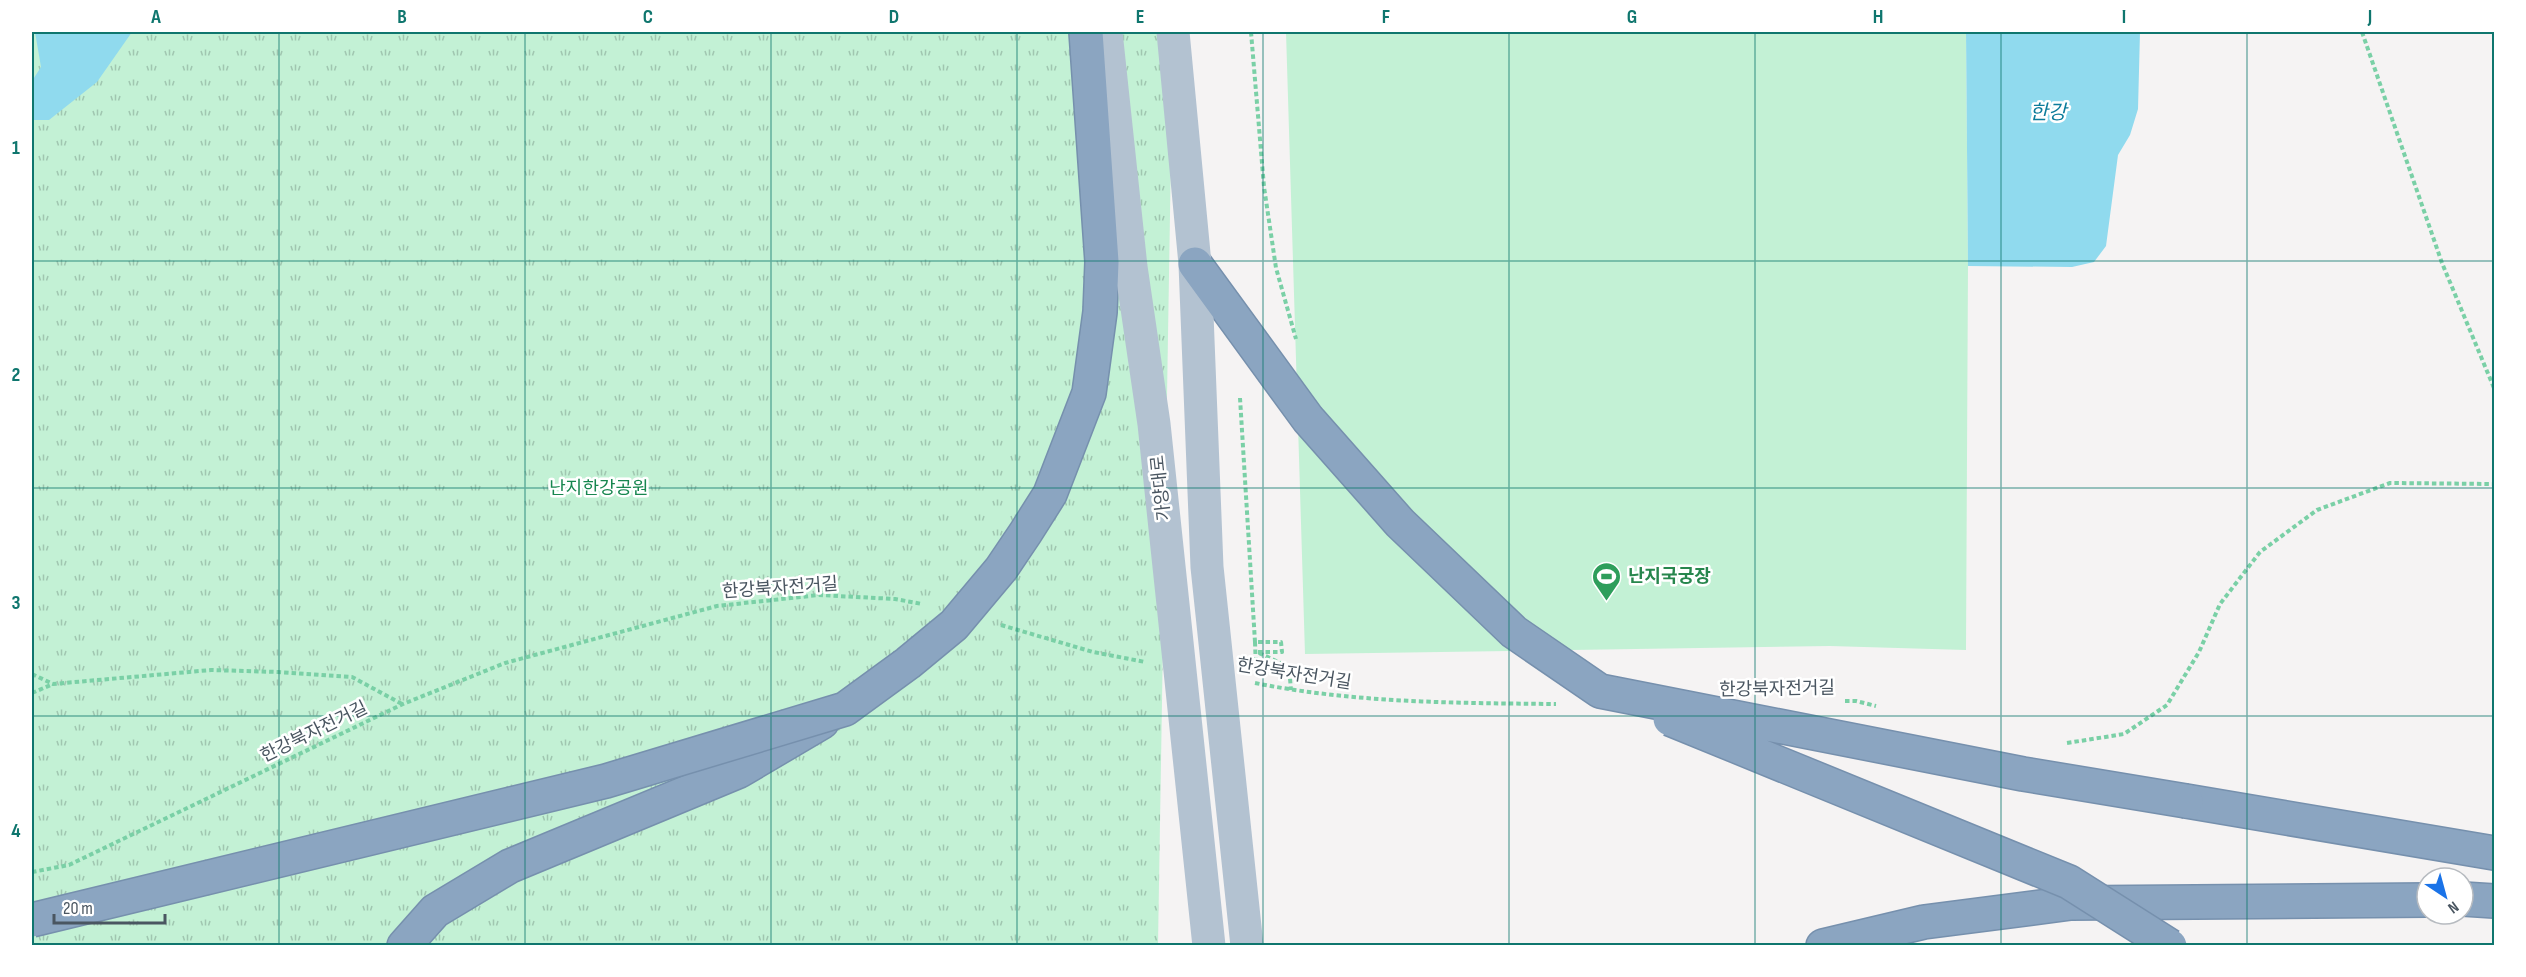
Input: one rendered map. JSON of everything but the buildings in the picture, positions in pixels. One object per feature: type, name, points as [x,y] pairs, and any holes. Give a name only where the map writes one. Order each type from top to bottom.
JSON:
[{"type":"highway","points":[[404,945],[435,911],[510,866],[739,771],[845,709],[908,663],[954,625],[1001,569],[1050,494],[1089,393],[1100,312],[1102,262],[1086,32]]},
{"type":"highway","points":[[1195,264],[1308,419],[1400,523],[1514,632],[1600,691],[2069,882],[2170,945]]},
{"type":"highway","points":[[1600,691],[2023,774],[2494,853]]},
{"type":"highway","points":[[32,920],[606,781],[845,709]]},
{"type":"highway","points":[[1823,945],[1924,922],[2071,903],[2415,900]]},
{"type":"highway","points":[[2475,900],[2494,901]]},
{"type":"main road","name":"가양대로","points":[[1106,32],[1131,267],[1156,435],[1209,945]]},
{"type":"main road","points":[[1173,32],[1195,264],[1207,567],[1247,945]]},
{"type":"path","points":[[1251,32],[1264,187],[1276,268],[1298,343]]},
{"type":"path","points":[[2362,32],[2442,263],[2494,388]]},
{"type":"path","points":[[1240,398],[1255,642],[1281,642],[1282,652],[1256,652],[1289,667],[1291,690]]},
{"type":"path","points":[[2061,744],[2124,734],[2167,705],[2199,652],[2220,604],[2260,552],[2317,510],[2390,483],[2494,484]]},
{"type":"path","name":"한강북자전거길","points":[[32,872],[69,865],[403,704],[505,663],[717,606],[819,596],[895,599],[930,606]]},
{"type":"path","points":[[996,623],[1093,652],[1151,663]]},
{"type":"path","points":[[32,693],[53,684],[211,670],[352,677],[403,704]]},
{"type":"path","points":[[32,674],[53,684]]},
{"type":"path","name":"한강북자전거길","points":[[1245,681],[1291,690],[1404,702],[1559,704]]},
{"type":"path","name":"한강북자전거길","points":[[1845,701],[1856,701],[1880,707]]},
{"type":"green space","name":"난지한강공원","points":[[32,32],[1173,32],[1158,945],[32,945]]},
{"type":"green space","points":[[1286,32],[1966,32],[1968,266],[1966,650],[1830,646],[1305,654]]},
{"type":"water","points":[[35,32],[132,32],[97,82],[49,120],[32,120],[32,81],[41,67]]},
{"type":"water","name":"한강","points":[[1966,32],[2140,32],[2138,109],[2130,135],[2118,155],[2106,246],[2094,262],[2072,267],[1968,266]]},
{"type":"place","name":"난지국궁장","points":[[1607,602]]}]
